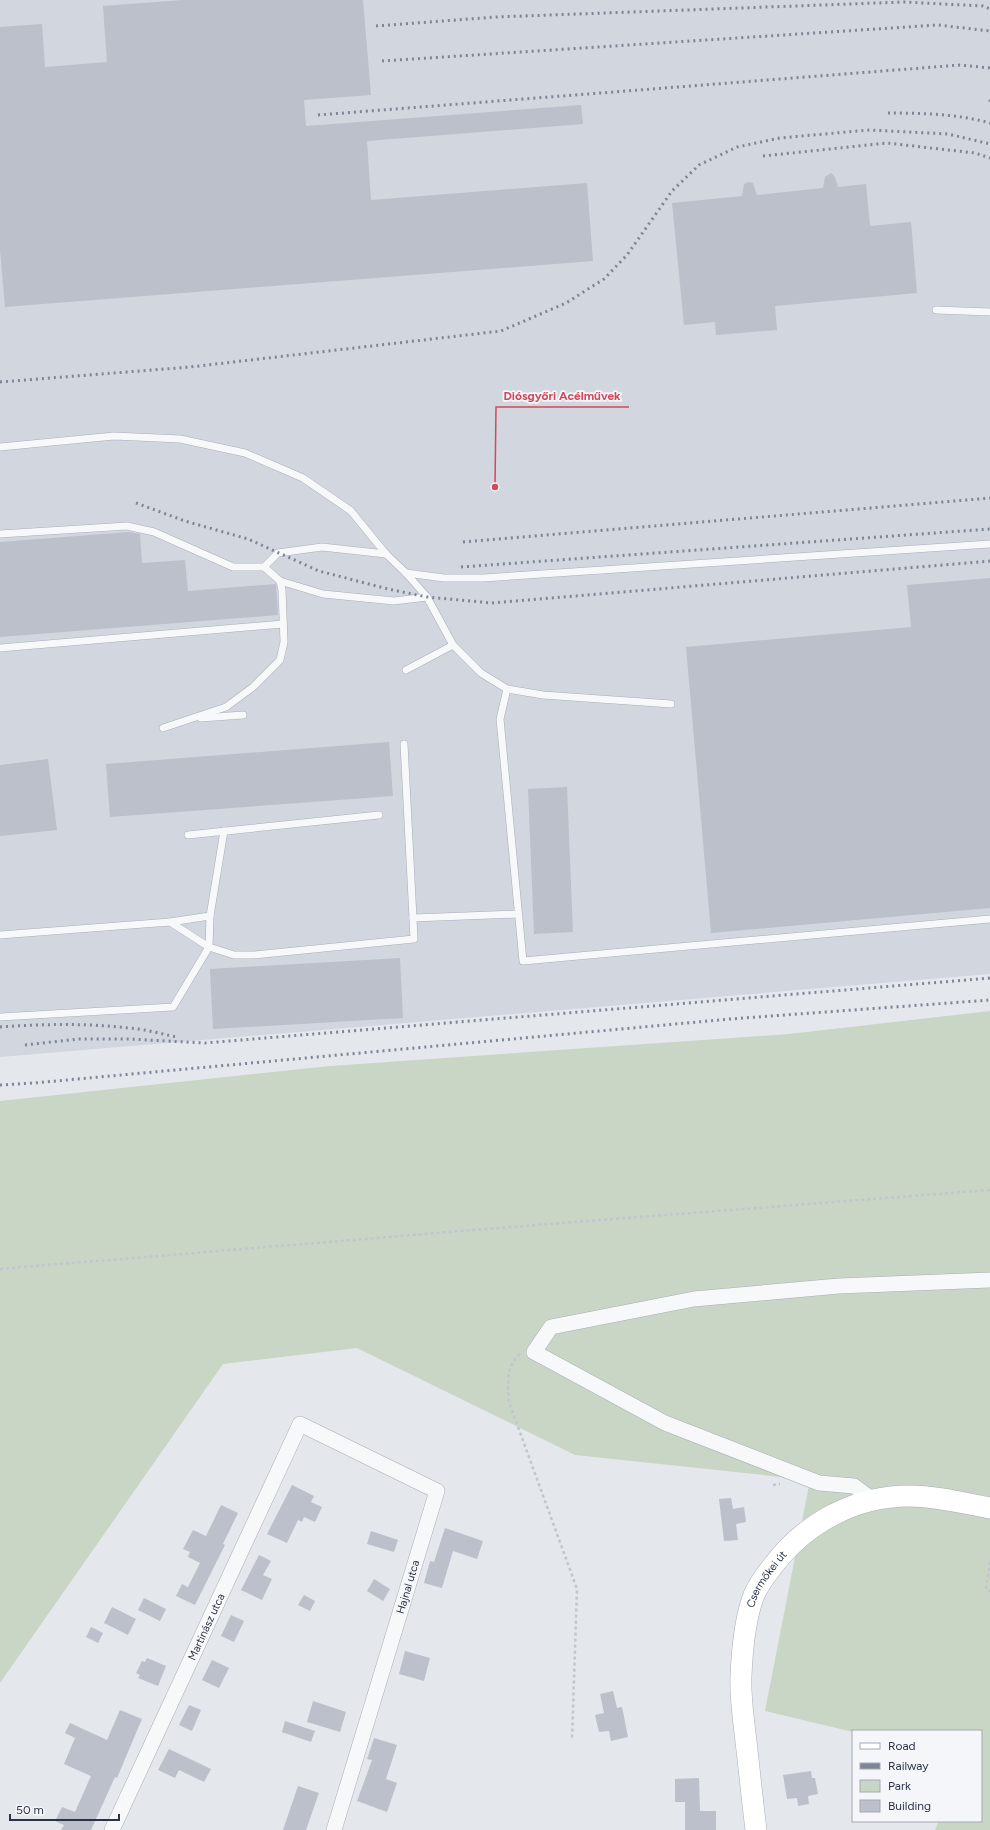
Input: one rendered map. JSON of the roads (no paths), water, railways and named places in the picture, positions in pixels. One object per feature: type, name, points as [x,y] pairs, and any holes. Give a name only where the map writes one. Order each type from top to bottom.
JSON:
[{"type":"main road","name":"Csermőkei út","points":[[756,1830],[741,1677],[744,1636],[754,1595],[776,1561],[805,1532],[819,1521],[856,1504],[873,1500],[909,1496],[937,1498],[990,1508]]},
{"type":"street","points":[[873,1500],[854,1486],[819,1483],[665,1423],[534,1352],[551,1327],[694,1299],[840,1286],[990,1280]]},
{"type":"street","name":"Martinász utca","points":[[112,1830],[300,1424]]},
{"type":"street","name":"Hajnal utca","points":[[300,1424],[437,1491],[334,1830]]},
{"type":"lane","points":[[936,310],[990,312]]},
{"type":"lane","points":[[0,447],[114,436],[180,439],[245,453],[302,478],[351,511],[386,554],[406,573],[427,597],[453,645],[481,673],[507,689],[542,695],[671,704]]},
{"type":"lane","points":[[0,534],[127,526],[154,532],[233,567],[264,567],[280,581],[331,595],[394,602],[427,597]]},
{"type":"lane","points":[[406,573],[444,578],[483,578],[990,544]]},
{"type":"lane","points":[[264,567],[278,553],[322,546],[386,554]]},
{"type":"lane","points":[[164,728],[226,707],[253,687],[280,660],[284,642],[284,624],[280,581]]},
{"type":"lane","points":[[0,648],[284,624]]},
{"type":"lane","points":[[406,670],[453,645]]},
{"type":"lane","points":[[507,689],[500,719],[523,961],[990,919]]},
{"type":"lane","points":[[189,719],[243,715]]},
{"type":"lane","points":[[170,922],[209,947],[234,955],[253,955],[414,939],[404,744]]},
{"type":"lane","points":[[188,834],[379,815]]},
{"type":"lane","points":[[0,1017],[173,1007],[209,947],[210,916],[224,831]]},
{"type":"lane","points":[[413,918],[518,914]]},
{"type":"lane","points":[[0,936],[170,922],[210,916]]},
{"type":"railway","points":[[376,26],[496,17],[904,2],[983,6],[990,9]]},
{"type":"railway","points":[[382,61],[938,25],[990,31]]},
{"type":"railway","points":[[318,115],[960,65],[990,68]]},
{"type":"railway","points":[[888,113],[952,116],[990,123]]},
{"type":"railway","points":[[0,382],[190,367],[501,331],[566,303],[604,279],[627,255],[672,191],[699,165],[737,147],[780,138],[869,130],[948,134],[990,144]]},
{"type":"railway","points":[[763,156],[887,143],[975,153],[990,158]]},
{"type":"railway","points":[[463,542],[990,498]]},
{"type":"railway","points":[[136,503],[185,521],[248,539],[319,571],[388,589],[427,597],[492,603],[990,561]]},
{"type":"railway","points":[[461,567],[990,529]]},
{"type":"railway","points":[[25,1045],[79,1039],[129,1039],[205,1043],[990,978]]},
{"type":"railway","points":[[0,1085],[730,1019],[990,1000]]},
{"type":"railway","points":[[0,1027],[96,1025],[141,1029],[177,1037]]},
{"type":"place","name":"Diósgyőri Acélművek","points":[[495,487]]}]
